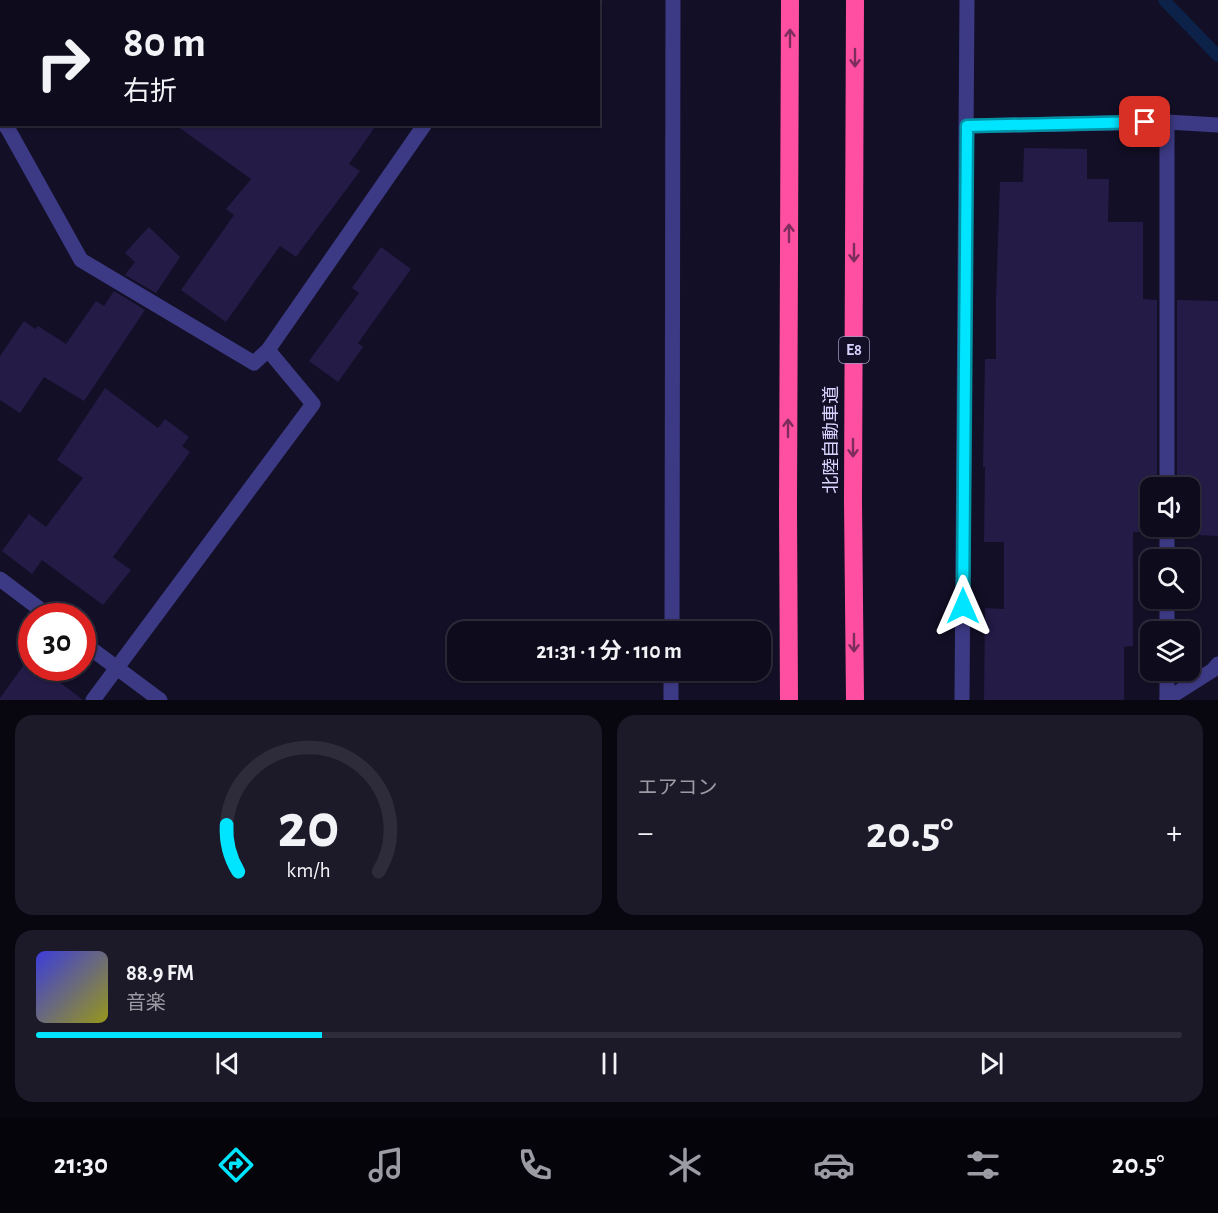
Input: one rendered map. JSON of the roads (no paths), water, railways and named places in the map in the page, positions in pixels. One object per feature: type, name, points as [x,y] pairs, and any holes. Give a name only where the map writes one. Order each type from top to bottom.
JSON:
[{"type":"highway","points":[[789,700],[790,0]]},
{"type":"highway","name":"北陸自動車道","points":[[855,0],[853,490],[855,700]]},
{"type":"highway","points":[[776,700],[788,507]]},
{"type":"street","points":[[672,621],[673,0]]},
{"type":"street","points":[[962,700],[967,0]]},
{"type":"street","points":[[967,126],[1167,122],[1218,125]]},
{"type":"street","points":[[1167,122],[1167,477]]},
{"type":"street","points":[[5,126],[81,260],[254,363],[268,350],[424,126]]},
{"type":"street","points":[[93,700],[313,404],[268,350]]},
{"type":"street","points":[[0,579],[32,603]]},
{"type":"street","points":[[96,652],[160,700]]},
{"type":"street","points":[[1167,699],[1213,670],[1218,664]]},
{"type":"street","points":[[671,681],[671,700]]},
{"type":"street","points":[[1167,681],[1167,699]]},
{"type":"waterway","points":[[1164,0],[1218,56]]}]
